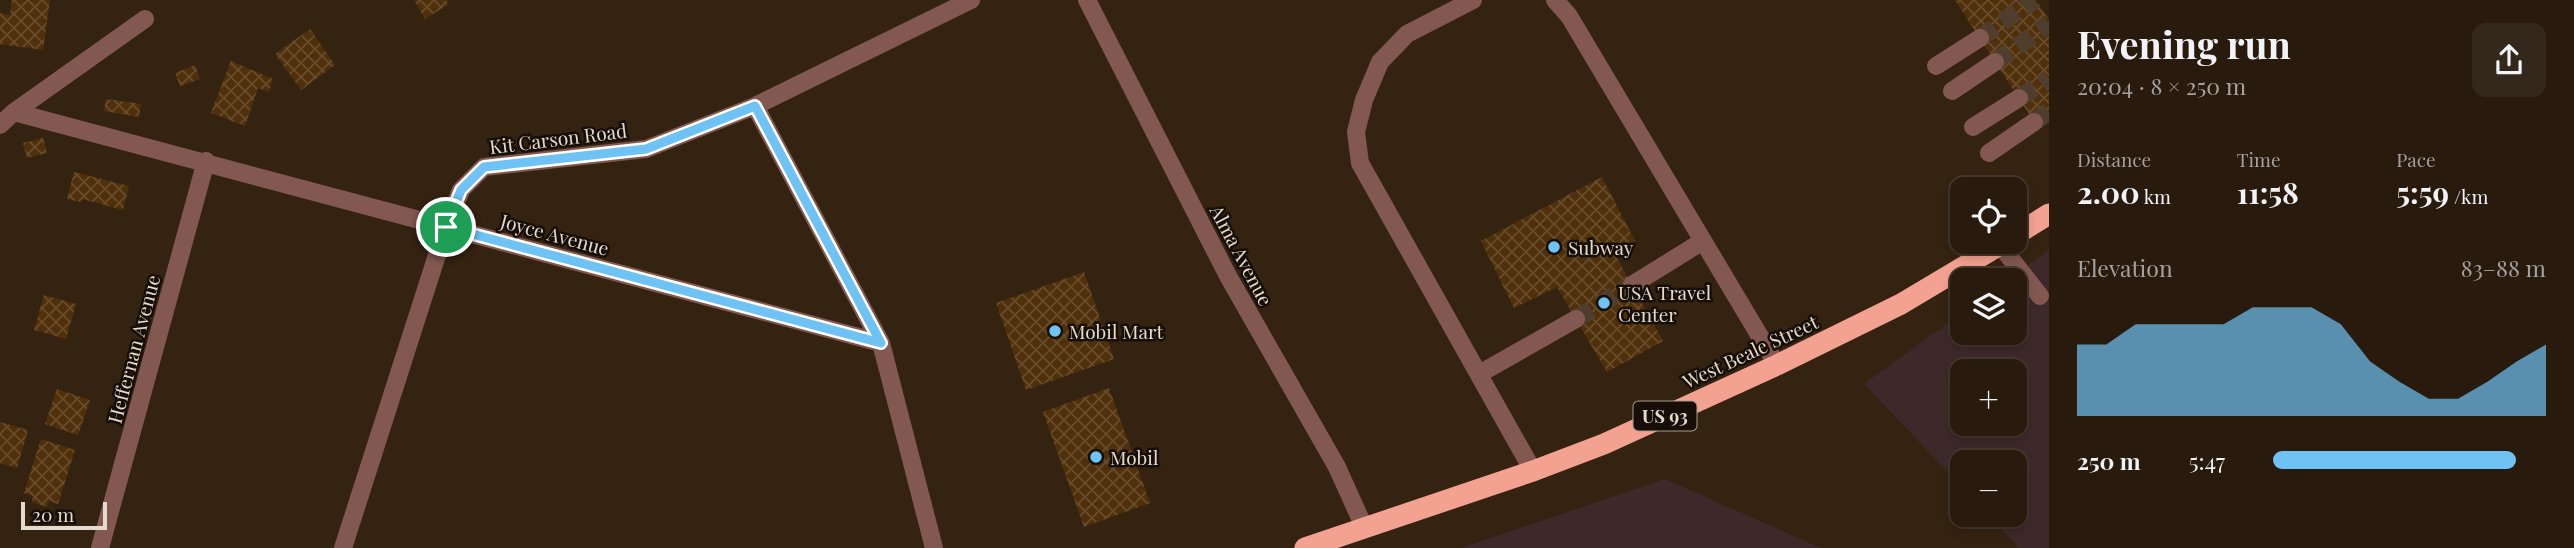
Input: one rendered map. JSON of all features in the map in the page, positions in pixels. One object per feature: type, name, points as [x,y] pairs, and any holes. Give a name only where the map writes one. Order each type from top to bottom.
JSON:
[{"type":"highway","name":"West Beale Street","points":[[2027,228],[2049,214]]},
{"type":"highway","name":"West Beale Street","points":[[1305,548],[1533,471],[1604,444],[1777,365],[1901,304],[1985,254]]},
{"type":"street","name":"Kit Carson Road","points":[[343,548],[446,227],[461,190],[484,167],[646,149],[755,106],[971,0]]},
{"type":"street","name":"Alma Avenue","points":[[1087,0],[1228,276],[1337,467],[1364,527]]},
{"type":"street","points":[[1473,0],[1407,34],[1380,62],[1364,100],[1356,132],[1360,163],[1533,471]]},
{"type":"street","points":[[1555,0],[1569,16],[1777,365]]},
{"type":"street","points":[[0,125],[14,112],[145,19]]},
{"type":"street","points":[[1936,66],[1980,38]]},
{"type":"street","points":[[1952,91],[1995,62]]},
{"type":"street","points":[[1973,127],[2018,98]]},
{"type":"street","points":[[755,106],[881,343],[934,548]]},
{"type":"street","name":"Joyce Avenue","points":[[14,112],[881,343]]},
{"type":"street","points":[[1989,153],[2034,122]]},
{"type":"street","name":"Heffernan Avenue","points":[[100,548],[206,161]]},
{"type":"street","points":[[1632,285],[1703,240]]},
{"type":"street","points":[[2015,254],[2040,296]]},
{"type":"street","points":[[1479,374],[1576,319]]},
{"type":"shaded area","points":[[2049,250],[2049,548],[2019,548],[1999,527],[2027,527],[2027,450],[1950,450],[1950,474],[1864,384],[1950,322],[1950,345],[2027,345],[2027,268],[2024,268]]},
{"type":"shaded area","points":[[1665,479],[1821,548],[1461,548]]},
{"type":"building","points":[[12,0],[50,0],[43,50],[0,44],[0,13],[10,15]]},
{"type":"building","points":[[414,0],[446,0],[449,4],[425,19]]},
{"type":"building","points":[[1955,0],[2036,0],[2049,20],[2049,121],[2038,128]]},
{"type":"building","points":[[310,29],[335,65],[301,90],[275,54]]},
{"type":"building","points":[[231,61],[273,79],[269,92],[258,88],[245,126],[211,113]]},
{"type":"building","points":[[195,65],[200,79],[180,86],[175,73]]},
{"type":"building","points":[[106,99],[141,104],[139,117],[104,111]]},
{"type":"building","points":[[43,138],[47,153],[27,158],[23,143]]},
{"type":"building","points":[[74,172],[129,186],[123,210],[82,199],[81,202],[67,199]]},
{"type":"building","name":"Subway","points":[[1602,177],[1635,241],[1614,253],[1663,341],[1607,372],[1557,287],[1514,308],[1481,241]]},
{"type":"building","name":"Mobil Mart","points":[[1084,272],[1114,359],[1026,390],[996,303]]},
{"type":"building","points":[[44,295],[76,304],[66,339],[34,330]]},
{"type":"building","name":"Mobil","points":[[1109,388],[1150,503],[1084,527],[1043,412]]},
{"type":"building","points":[[57,389],[90,400],[78,435],[45,424]]},
{"type":"building","points":[[0,422],[28,430],[17,468],[0,463]]},
{"type":"building","points":[[41,439],[75,450],[58,504],[49,501],[47,507],[32,502],[33,496],[24,493]]},
{"type":"tunnel","points":[[1980,38],[2034,0]]},
{"type":"tunnel","points":[[1995,62],[2049,24]]},
{"type":"tunnel","points":[[2019,98],[2049,79]]},
{"type":"tunnel","points":[[2034,122],[2049,111]]},
{"type":"tunnel","points":[[1576,319],[1632,285]]},
{"type":"place","name":"Subway","points":[[1554,247]]},
{"type":"place","name":"USA Travel Center","points":[[1604,303]]},
{"type":"place","name":"Mobil Mart","points":[[1055,331]]},
{"type":"place","name":"Mobil","points":[[1096,457]]},
{"type":"route","points":[[755,106],[881,343],[533,250],[446,227],[461,190],[484,167],[646,149],[755,106]]}]
